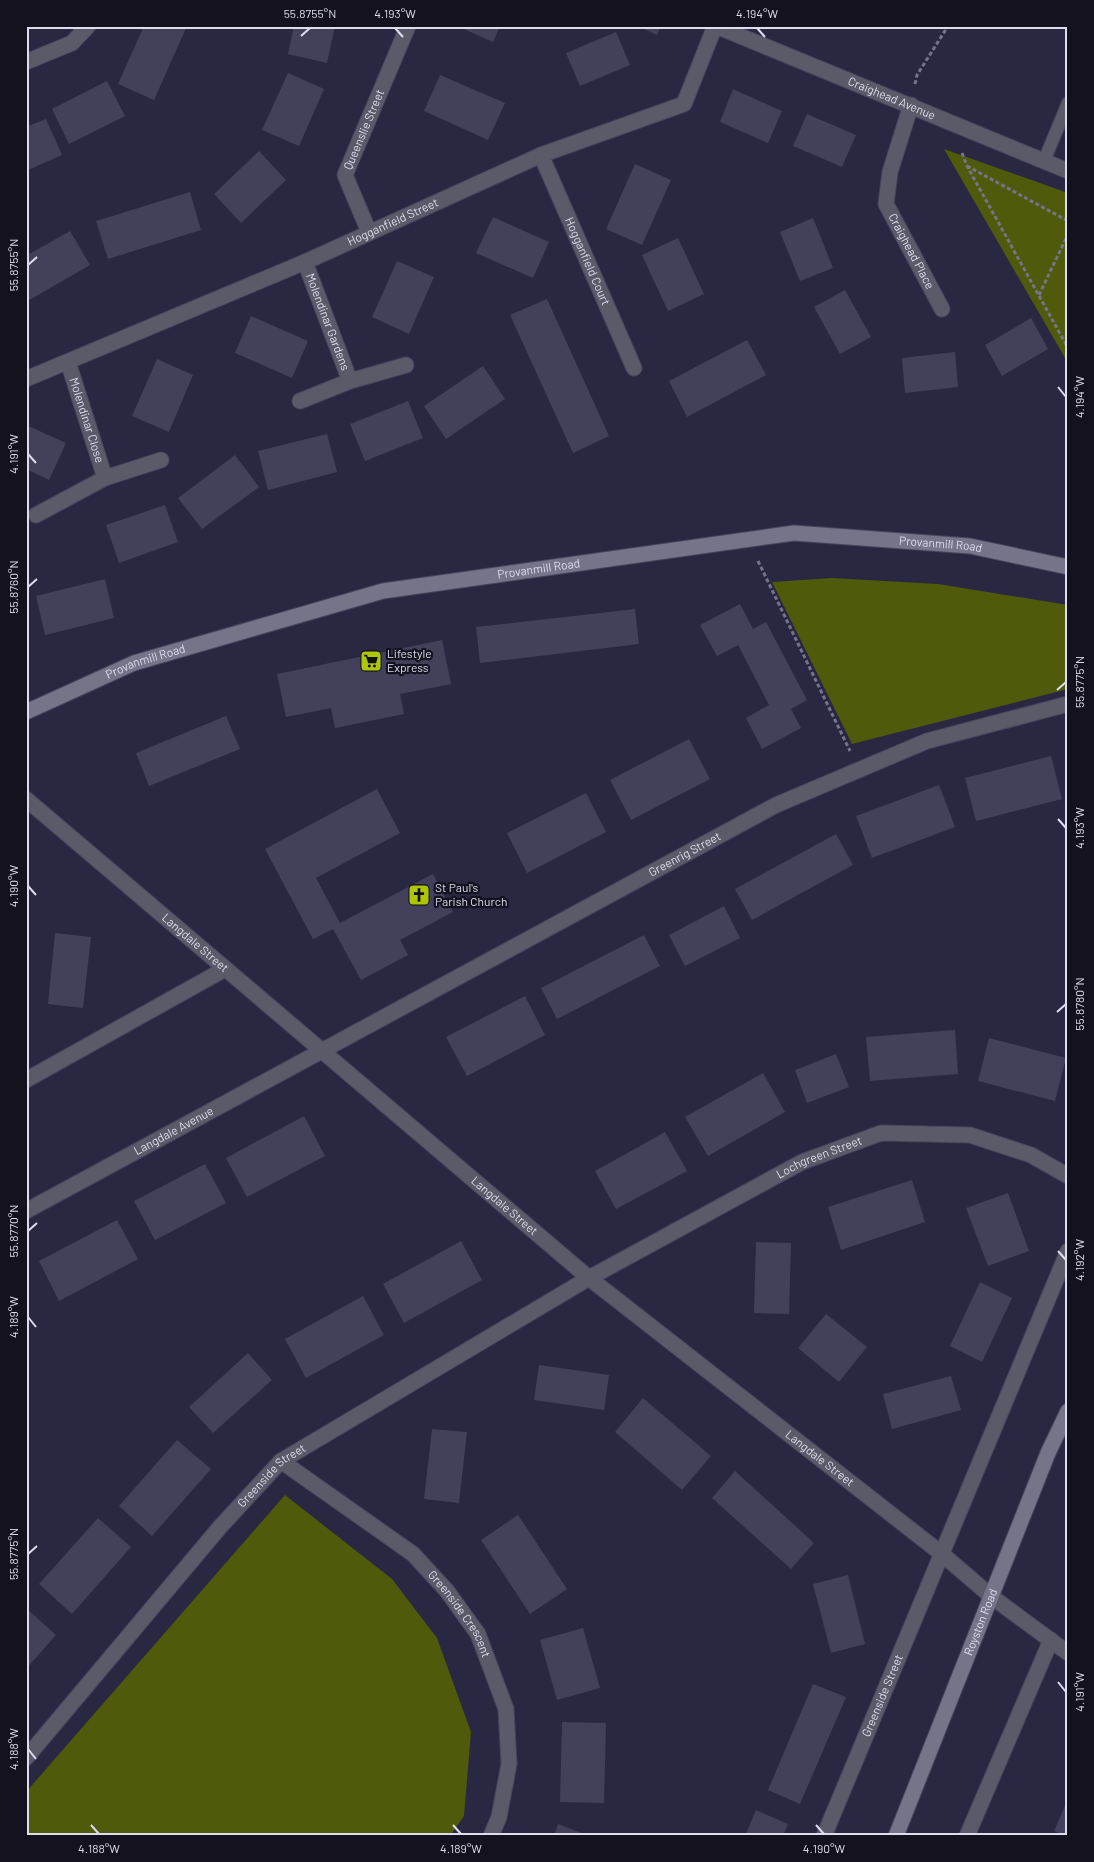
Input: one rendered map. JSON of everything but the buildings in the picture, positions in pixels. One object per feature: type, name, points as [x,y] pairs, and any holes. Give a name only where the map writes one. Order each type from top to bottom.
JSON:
[{"type":"main road","name":"Provanmill Road","points":[[26,712],[134,663],[383,591],[747,539],[794,533],[970,546],[1068,567]]},
{"type":"main road","name":"Royston Road","points":[[896,1836],[1048,1453],[1068,1411]]},
{"type":"street","points":[[26,62],[72,43],[88,26]]},
{"type":"street","name":"Queenslie Street","points":[[369,232],[345,174],[408,26]]},
{"type":"street","name":"Hogganfield Street","points":[[26,379],[305,262],[541,155],[684,104],[716,26]]},
{"type":"street","name":"Craighead Avenue","points":[[716,26],[1068,171]]},
{"type":"street","name":"Craighead Place","points":[[911,105],[890,172],[886,204],[942,309]]},
{"type":"street","name":"Hogganfield Court","points":[[541,155],[634,368]]},
{"type":"street","name":"Molendinar Gardens","points":[[305,262],[350,381]]},
{"type":"street","name":"Molendinar Close","points":[[68,362],[105,478]]},
{"type":"street","name":"Molendinar Gardens","points":[[300,401],[350,381],[406,365]]},
{"type":"street","name":"Molendinar Close","points":[[36,516],[105,478],[161,460]]},
{"type":"street","name":"Greenrig Street","points":[[320,1050],[776,805],[927,741],[1068,704]]},
{"type":"street","name":"Langdale Street","points":[[26,800],[589,1278],[942,1554],[992,1597],[1068,1653]]},
{"type":"street","points":[[26,1080],[225,969]]},
{"type":"street","name":"Langdale Avenue","points":[[26,1211],[320,1050]]},
{"type":"street","name":"Lochgreen Street","points":[[589,1278],[802,1162],[881,1133],[970,1135],[1031,1155],[1068,1176]]},
{"type":"street","points":[[942,1554],[1068,1251]]},
{"type":"street","name":"Greenside Street","points":[[26,1758],[220,1527],[282,1461],[589,1278]]},
{"type":"street","name":"Greenside Crescent","points":[[282,1461],[413,1554],[447,1591],[478,1634],[506,1709],[508,1737],[509,1764],[499,1817],[491,1836]]},
{"type":"street","name":"Greenside Street","points":[[824,1836],[942,1554]]},
{"type":"street","points":[[967,1836],[1051,1640]]},
{"type":"lane","points":[[1044,161],[1068,103]]},
{"type":"path","points":[[911,105],[917,74],[948,26]]},
{"type":"path","points":[[965,128],[958,144],[967,166],[1068,348]]},
{"type":"path","points":[[967,166],[1068,221]]},
{"type":"path","points":[[1039,296],[1068,234]]},
{"type":"path","points":[[747,539],[859,769]]},
{"type":"green space","points":[[944,149],[1068,193],[1068,363]]},
{"type":"green space","points":[[832,578],[938,584],[1068,605],[1068,689],[852,744],[772,582]]},
{"type":"green space","points":[[285,1495],[392,1579],[437,1638],[471,1732],[464,1816],[450,1836],[26,1836],[26,1792]]},
{"type":"place","name":"Lifestyle Express","points":[[371,661]]},
{"type":"place","name":"St Paul's Parish Church","points":[[419,895]]}]
